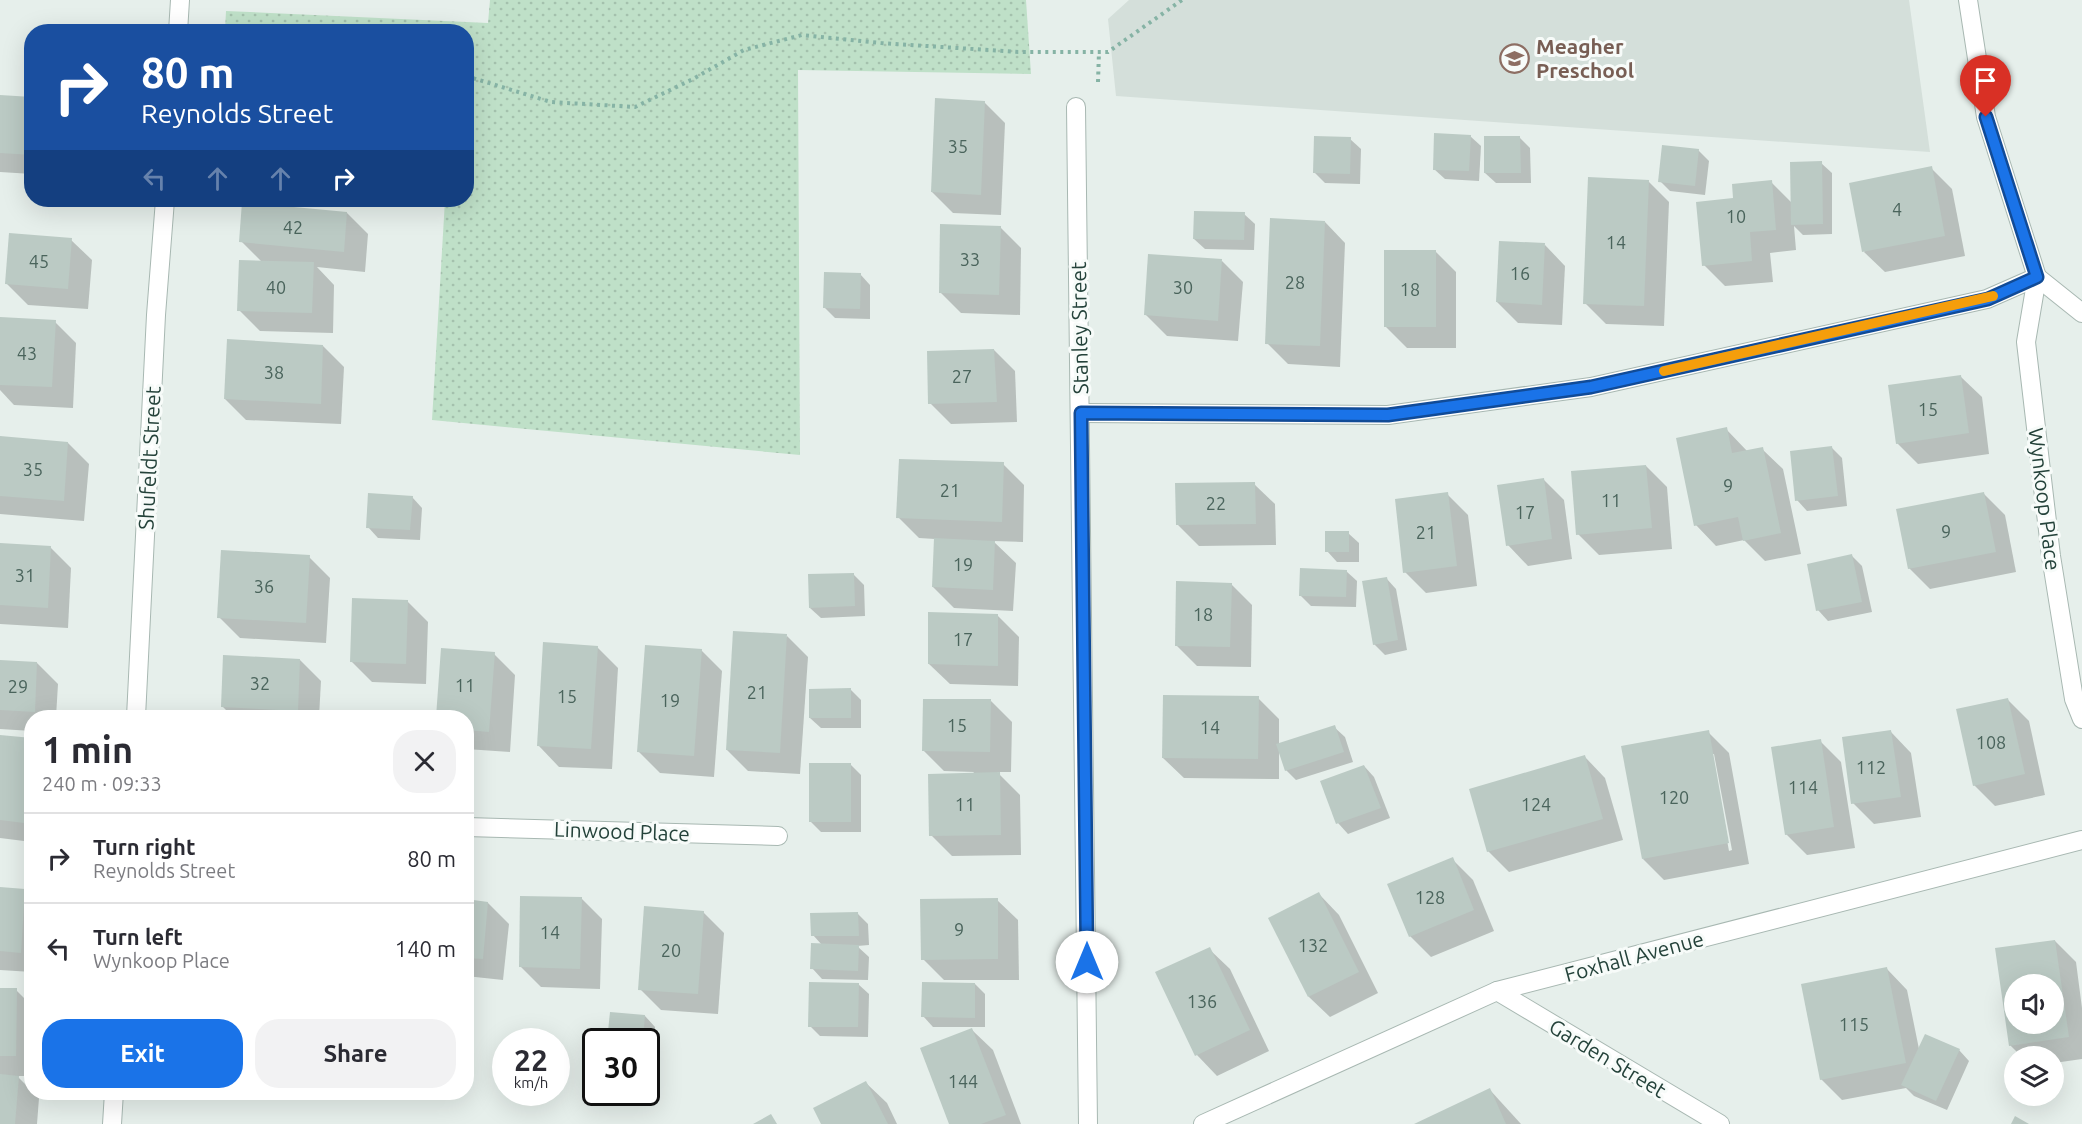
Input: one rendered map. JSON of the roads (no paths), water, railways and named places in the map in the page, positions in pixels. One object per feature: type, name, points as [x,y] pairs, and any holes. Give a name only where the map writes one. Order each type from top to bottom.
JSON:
[{"type":"street","points":[[178,24],[180,0]]},
{"type":"street","name":"Wynkoop Place","points":[[1968,0],[1986,117],[2037,277],[2026,342],[2051,556],[2074,699],[2082,719]]},
{"type":"street","name":"Stanley Street","points":[[1076,107],[1088,1124]]},
{"type":"street","name":"Shufeldt Street","points":[[136,710],[156,315],[164,207]]},
{"type":"street","points":[[1081,413],[1388,415],[1580,388],[1988,299],[2037,277],[2082,313]]},
{"type":"street","name":"Linwood Place","points":[[474,827],[778,836]]},
{"type":"street","name":"Foxhall Avenue","points":[[1203,1124],[1497,992],[2082,840]]},
{"type":"street","name":"Garden Street","points":[[1497,992],[1700,1119],[1720,1124]]},
{"type":"street","points":[[112,1124],[114,1100]]},
{"type":"place","name":"Meagher Preschool","points":[[1515,58]]}]
